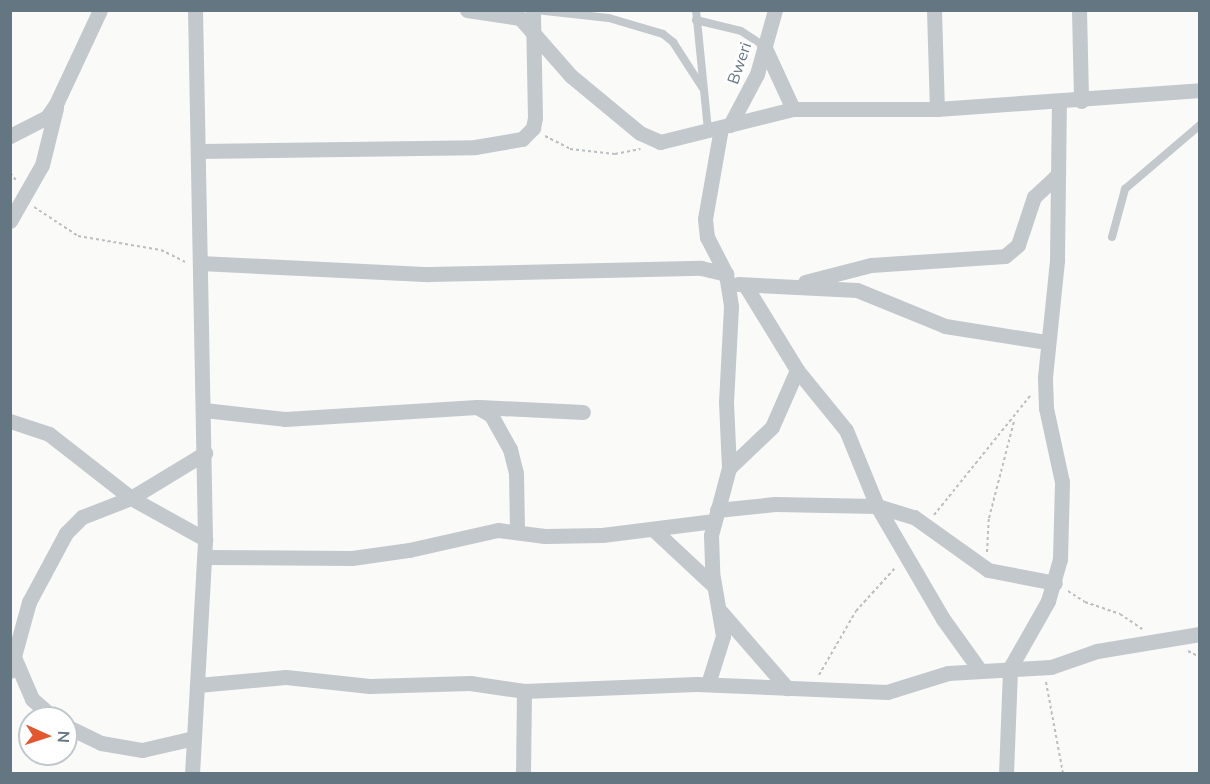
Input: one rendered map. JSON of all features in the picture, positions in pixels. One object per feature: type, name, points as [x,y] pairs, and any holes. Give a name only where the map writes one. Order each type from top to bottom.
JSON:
[{"type":"street","points":[[10,136],[47,117],[56,104],[100,10]]},
{"type":"street","points":[[192,774],[205,557],[205,453],[195,10]]},
{"type":"street","points":[[467,10],[518,17],[532,29],[571,76],[640,133],[660,142],[793,109],[937,109],[1081,101],[1200,90]]},
{"type":"street","points":[[199,151],[475,147],[522,139],[533,128],[532,29],[535,10]]},
{"type":"street","name":"Bweri","points":[[776,10],[757,74],[720,128],[705,219],[707,237],[734,281],[797,370],[846,430],[877,506],[908,555],[943,619],[979,669]]},
{"type":"street","points":[[934,10],[937,109]]},
{"type":"street","points":[[1079,10],[1081,101]]},
{"type":"street","points":[[764,46],[793,109]]},
{"type":"street","points":[[1006,774],[1010,668],[1055,583],[1062,532],[1062,482],[1046,408],[1045,377],[1046,342],[1057,260],[1059,102]]},
{"type":"street","points":[[10,221],[26,198],[42,165],[56,104]]},
{"type":"street","points":[[795,285],[871,265],[1005,256],[1018,245],[1034,197],[1058,175]]},
{"type":"street","points":[[200,268],[429,274],[701,268],[734,281],[857,290],[945,326],[1046,342]]},
{"type":"street","points":[[708,684],[722,644],[721,612],[714,586],[716,516],[729,468],[726,402],[734,281]]},
{"type":"street","points":[[729,468],[772,427],[797,370]]},
{"type":"street","points":[[204,410],[285,419],[477,407],[583,412]]},
{"type":"street","points":[[477,407],[491,415],[510,449],[516,473],[517,530]]},
{"type":"street","points":[[10,421],[49,434],[131,498],[205,539]]},
{"type":"street","points":[[10,671],[29,603],[66,533],[89,514],[131,498],[205,453]]},
{"type":"street","points":[[205,557],[352,558],[409,550],[488,532],[517,530],[553,536],[655,531],[775,504],[877,506],[908,514],[988,570],[1055,583]]},
{"type":"street","points":[[655,531],[714,586]]},
{"type":"street","points":[[721,612],[787,688]]},
{"type":"street","points":[[198,685],[304,678],[351,685],[434,682],[524,691],[708,684],[887,692],[979,669],[1043,668],[1097,651],[1200,634]]},
{"type":"street","points":[[13,654],[32,699],[40,706]]},
{"type":"street","points":[[523,774],[524,691]]},
{"type":"street","points":[[78,732],[101,743],[142,750],[194,738]]},
{"type":"lane","points":[[535,10],[609,18],[663,34],[674,42],[702,87],[720,128]]},
{"type":"lane","points":[[696,10],[702,87]]},
{"type":"lane","points":[[696,20],[741,31],[764,46]]},
{"type":"lane","points":[[1112,237],[1125,189],[1200,125]]},
{"type":"path","points":[[533,128],[570,149],[594,152],[635,151],[660,142]]},
{"type":"path","points":[[10,173],[26,198],[69,232],[170,252],[200,268]]},
{"type":"path","points":[[925,525],[1015,418],[1045,377]]},
{"type":"path","points":[[988,570],[988,518],[1015,418]]},
{"type":"path","points":[[812,690],[828,656],[861,604],[908,555]]},
{"type":"path","points":[[1055,583],[1085,602],[1120,614],[1165,640]]},
{"type":"path","points":[[1043,668],[1063,774]]}]
